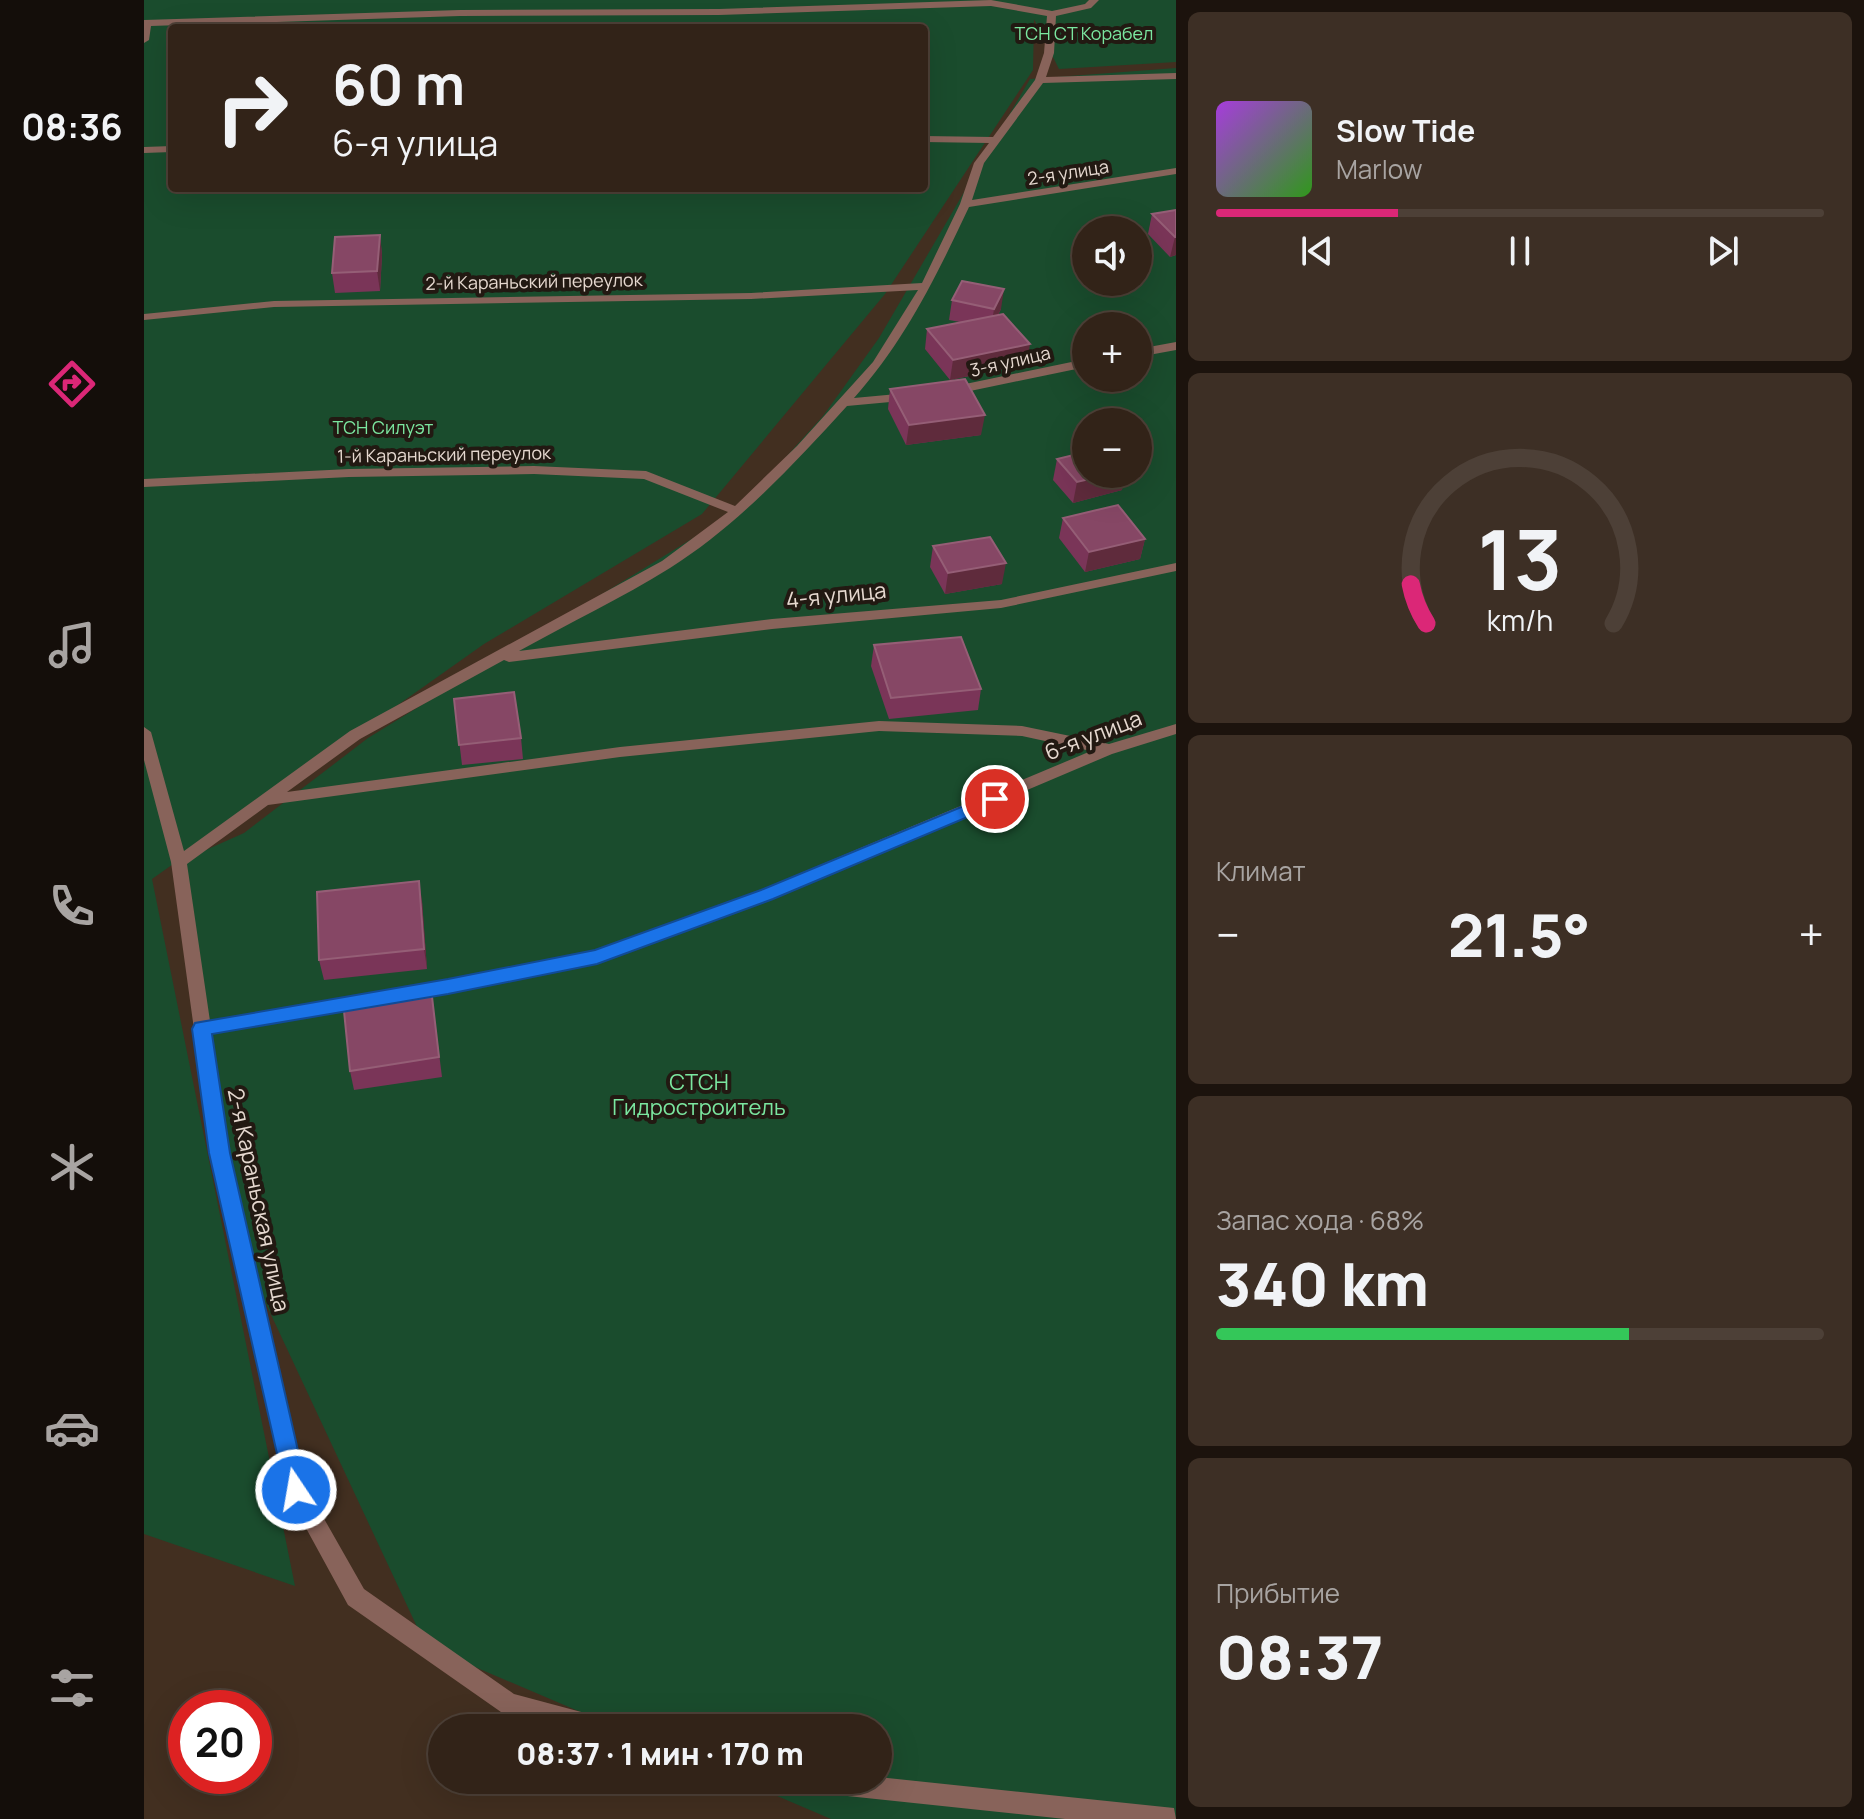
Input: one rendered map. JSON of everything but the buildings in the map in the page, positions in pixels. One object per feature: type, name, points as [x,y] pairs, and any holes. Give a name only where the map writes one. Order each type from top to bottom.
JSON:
[{"type":"lane","points":[[144,40],[146,23],[460,13],[719,12],[991,3],[1052,14],[1088,6],[1094,0]]},
{"type":"lane","points":[[179,862],[355,735],[667,564],[737,511],[846,402],[878,364],[926,286],[965,204],[979,163],[1040,80],[1049,53],[1052,14]]},
{"type":"lane","points":[[1040,80],[1176,76]]},
{"type":"lane","points":[[928,139],[995,140]]},
{"type":"lane","points":[[144,150],[168,149]]},
{"type":"lane","name":"2-я улица","points":[[965,204],[1176,171]]},
{"type":"lane","name":"2-й Караньский переулок","points":[[144,317],[274,304],[751,296],[926,286]]},
{"type":"lane","points":[[1152,350],[1176,346]]},
{"type":"lane","name":"3-я улица","points":[[936,394],[1072,366]]},
{"type":"lane","points":[[846,402],[922,395]]},
{"type":"lane","name":"1-й Караньский переулок","points":[[144,483],[349,473],[534,470],[646,475],[737,511]]},
{"type":"lane","name":"4-я улица","points":[[498,658],[772,624],[1001,604],[1176,567]]},
{"type":"lane","points":[[263,800],[620,752],[879,726],[1022,731],[1107,750]]},
{"type":"lane","name":"6-я улица","points":[[202,1029],[597,957],[767,894],[1107,750],[1176,729]]},
{"type":"lane","name":"2-я Караньская улица","points":[[144,732],[179,862],[220,1153],[296,1490],[356,1597],[509,1704],[547,1714]]},
{"type":"lane","points":[[892,1790],[1174,1819]]},
{"type":"green space","name":"ТСН Силуэт","points":[[144,0],[1176,0],[1176,62],[1059,69],[1034,19],[1033,70],[885,294],[702,514],[484,644],[152,879],[295,1586],[144,1534]]},
{"type":"green space","name":"СТСН Гидростроитель","points":[[1176,68],[1176,1819],[831,1819],[773,1794],[892,1794],[892,1714],[585,1714],[426,1646],[244,1257],[179,862],[244,833],[368,738],[737,511],[823,416],[879,338],[1030,79]]},
{"type":"route","points":[[296,1490],[220,1153],[202,1029],[448,987],[597,957],[767,894],[995,799]]},
{"type":"park label","name":"ТСН СТ Корабел","points":[[1084,33]]}]
